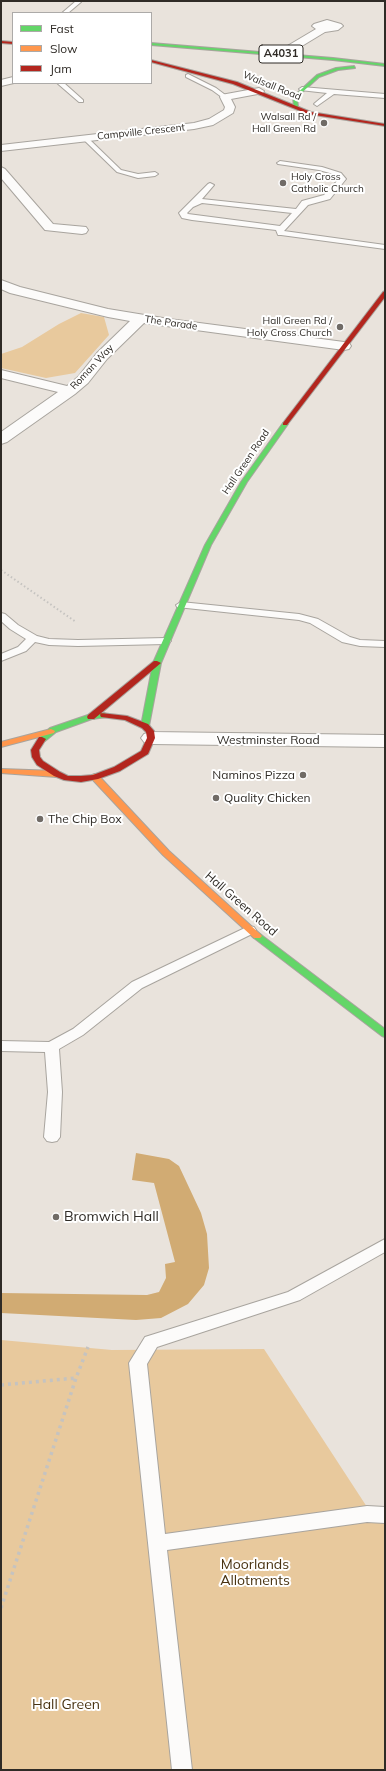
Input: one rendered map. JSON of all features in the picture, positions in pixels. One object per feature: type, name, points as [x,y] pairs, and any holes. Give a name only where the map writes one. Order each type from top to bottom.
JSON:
[{"type":"street","points":[[285,55],[288,50],[323,29]]},
{"type":"street","points":[[1,35],[12,36]]},
{"type":"street","points":[[1,42],[12,43]]},
{"type":"street","name":"Walsall Road","points":[[152,44],[385,65]]},
{"type":"street","name":"Walsall Road","points":[[152,61],[207,75],[324,116],[385,125]]},
{"type":"street","points":[[296,107],[295,97],[318,76],[337,69],[385,65]]},
{"type":"street","points":[[1,83],[12,80]]},
{"type":"street","points":[[225,97],[259,92]]},
{"type":"street","name":"Campville Crescent","points":[[1,148],[194,126],[213,122],[229,111],[228,102],[225,97]]},
{"type":"street","points":[[1,171],[49,227],[82,230]]},
{"type":"street","name":"The Parade","points":[[1,284],[15,290],[108,313],[344,346]]},
{"type":"street","name":"Hall Green Road","points":[[57,774],[67,778],[81,779],[95,777],[117,769],[136,759],[145,752],[157,663],[208,545],[244,482],[385,293]]},
{"type":"street","name":"Roman Way","points":[[1,439],[70,391],[83,380],[102,356],[141,318]]},
{"type":"street","points":[[1,374],[70,391]]},
{"type":"street","name":"Hall Green Road","points":[[91,717],[157,663]]},
{"type":"street","points":[[1,745],[91,717],[116,715],[127,718],[148,732]]},
{"type":"street","points":[[53,730],[44,736],[35,750],[36,757],[40,763],[57,774]]},
{"type":"street","name":"Westminster Road","points":[[148,732],[385,741]]},
{"type":"street","points":[[1,771],[57,774]]},
{"type":"street","name":"Hall Green Road","points":[[95,777],[166,853],[249,930],[385,1034]]},
{"type":"lane","points":[[66,12],[78,2]]},
{"type":"lane","points":[[188,76],[214,89],[225,97]]},
{"type":"lane","points":[[61,84],[81,101]]},
{"type":"lane","points":[[302,89],[385,96]]},
{"type":"lane","points":[[317,104],[333,92]]},
{"type":"lane","points":[[86,139],[119,171],[138,176],[154,174]]},
{"type":"lane","points":[[280,163],[320,168],[342,176],[343,179],[327,197],[305,203],[280,230],[281,233],[385,247]]},
{"type":"lane","points":[[210,185],[183,213],[185,216],[282,228]]},
{"type":"lane","points":[[195,202],[208,201],[298,211]]},
{"type":"lane","points":[[181,605],[299,617],[314,621],[346,640],[360,643],[385,644]]},
{"type":"lane","points":[[1,616],[33,638],[49,642],[78,643],[166,641]]},
{"type":"lane","points":[[1,658],[22,648],[33,638]]},
{"type":"lane","points":[[1,1046],[52,1047],[78,1032],[137,985],[249,930]]},
{"type":"lane","points":[[52,1047],[56,1092],[52,1137]]},
{"type":"lane","points":[[182,1770],[138,1363],[151,1342],[294,1296],[385,1246]]},
{"type":"lane","points":[[157,1543],[367,1514],[385,1515]]},
{"type":"path","points":[[1,570],[78,622]]},
{"type":"path","points":[[1,1608],[76,1378],[88,1347]]},
{"type":"path","points":[[1,1386],[76,1378]]},
{"type":"green space","points":[[81,313],[104,317],[109,335],[75,373],[46,378],[1,368],[1,354],[22,347],[59,324]]},
{"type":"green space","name":"Moorlands Allotments","points":[[1,1340],[112,1350],[264,1349],[367,1507],[385,1507],[385,1770],[1,1770]]},
{"type":"shaded area","points":[[136,1153],[169,1159],[179,1166],[201,1213],[207,1234],[209,1268],[204,1285],[188,1304],[161,1318],[136,1320],[1,1313],[1,1293],[147,1295],[159,1292],[166,1278],[165,1264],[175,1262],[154,1183],[132,1180]]},
{"type":"traffic: fast","points":[[152,44],[333,59],[385,65]]},
{"type":"traffic: fast","points":[[296,107],[295,97],[318,76],[337,69],[354,67]]},
{"type":"traffic: fast","points":[[145,726],[157,663],[208,545],[244,482],[285,424]]},
{"type":"traffic: fast","points":[[42,739],[53,730],[91,717],[104,715]]},
{"type":"traffic: fast","points":[[257,936],[385,1034]]},
{"type":"traffic: slow","points":[[1,745],[51,731]]},
{"type":"traffic: slow","points":[[1,771],[57,774]]},
{"type":"traffic: slow","points":[[95,777],[166,853],[257,936]]},
{"type":"traffic: jam","points":[[1,42],[12,43]]},
{"type":"traffic: jam","points":[[152,61],[235,83],[310,113],[385,125]]},
{"type":"traffic: jam","points":[[285,424],[385,293]]},
{"type":"traffic: jam","points":[[91,717],[157,663]]},
{"type":"traffic: jam","points":[[42,739],[35,750],[36,757],[40,763],[57,774],[67,778],[81,779],[95,777],[117,769],[145,752],[151,738],[150,731],[145,726],[127,718],[104,715]]},
{"type":"place","name":"Walsall Rd / Hall Green Rd","points":[[324,123]]},
{"type":"place","name":"Holy Cross Catholic Church","points":[[283,183]]},
{"type":"place","name":"Hall Green Rd / Holy Cross Church","points":[[340,327]]},
{"type":"place","name":"Naminos Pizza","points":[[303,775]]},
{"type":"place","name":"Quality Chicken","points":[[216,798]]},
{"type":"place","name":"The Chip Box","points":[[40,819]]},
{"type":"place","name":"Bromwich Hall","points":[[56,1217]]},
{"type":"park label","name":"Hall Green","points":[[66,1705]]}]
